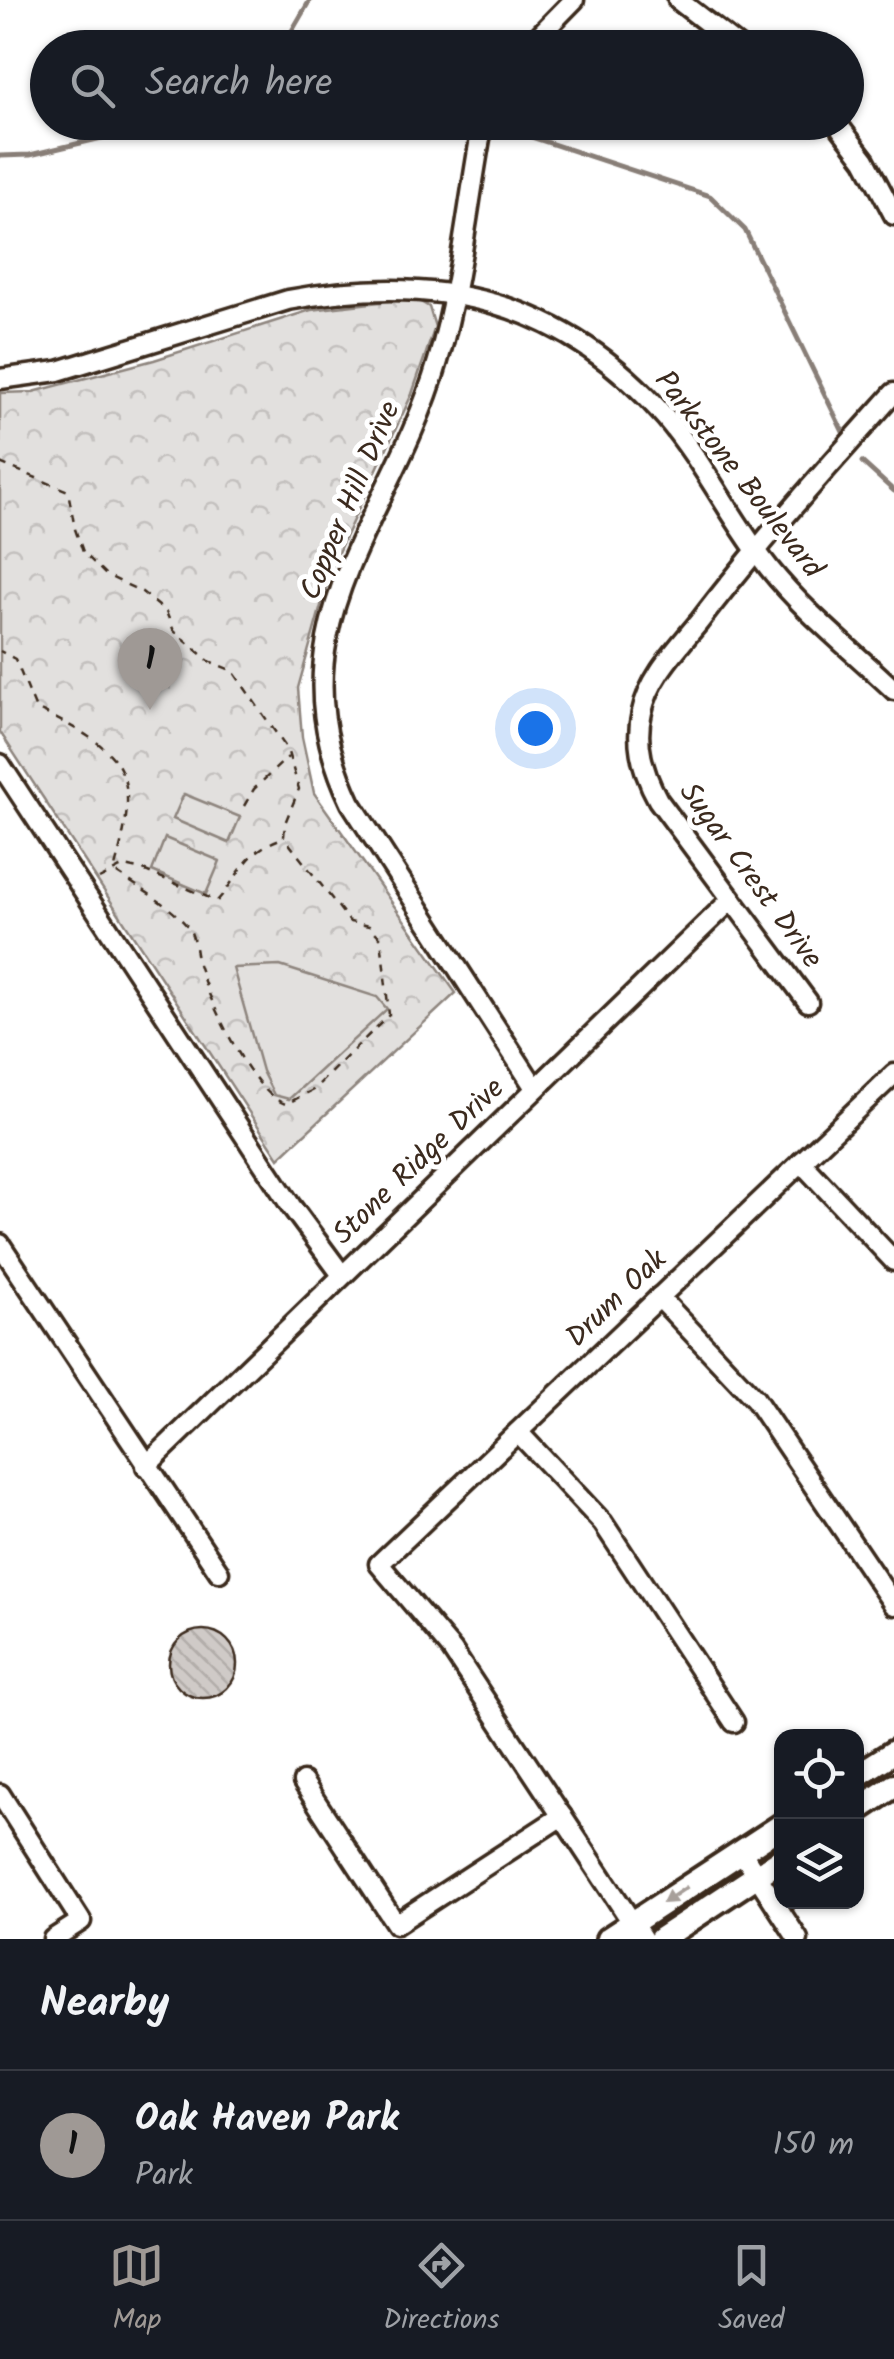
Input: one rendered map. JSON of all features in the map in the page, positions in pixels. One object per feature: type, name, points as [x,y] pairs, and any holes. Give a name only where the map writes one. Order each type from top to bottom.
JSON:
[{"type":"street","points":[[544,30],[574,0]]},
{"type":"street","points":[[678,0],[717,30]]},
{"type":"street","name":"Copper Hill Drive","points":[[480,140],[454,296],[438,362],[409,443],[336,598],[323,649],[322,702],[331,754],[351,803],[535,1088]]},
{"type":"street","points":[[850,140],[894,215]]},
{"type":"street","name":"Parkstone Boulevard","points":[[0,379],[58,370],[288,300],[320,294],[380,290],[498,302],[537,317],[608,362],[667,419],[755,549],[788,590],[894,690]]},
{"type":"street","name":"Sugar Crest Drive","points":[[808,1002],[658,800],[647,780],[638,734],[642,710],[662,668],[755,549],[894,393]]},
{"type":"street","points":[[0,764],[291,1206],[342,1275]]},
{"type":"street","name":"Stone Ridge Drive","points":[[146,1466],[731,900]]},
{"type":"street","name":"Drum Oak","points":[[562,1816],[452,1650],[378,1564],[894,1074]]},
{"type":"street","points":[[801,1162],[894,1261]]},
{"type":"street","points":[[0,1244],[218,1572]]},
{"type":"street","points":[[659,1297],[755,1399],[894,1605]]},
{"type":"street","points":[[518,1432],[603,1523],[734,1722]]},
{"type":"street","points":[[864,1771],[894,1752]]},
{"type":"street","points":[[303,1782],[396,1924],[562,1816],[638,1931]]},
{"type":"street","points":[[864,1806],[894,1786]]},
{"type":"street","points":[[0,1794],[82,1920],[53,1939]]},
{"type":"street","points":[[608,1939],[638,1931],[774,1830]]},
{"type":"street","points":[[741,1851],[798,1939]]},
{"type":"street","points":[[661,1939],[774,1864]]},
{"type":"path","points":[[0,463],[68,491],[83,552],[106,575],[142,592],[166,612],[174,632],[209,661],[233,671],[289,756],[298,790],[285,823],[284,837],[350,922],[377,932],[383,950],[389,1016],[313,1090],[286,1104],[274,1101],[249,1069],[225,1026],[199,967],[191,930],[114,870]]},
{"type":"path","points":[[0,651],[15,659],[36,709],[85,732],[122,768],[130,803],[114,870]]},
{"type":"path","points":[[244,806],[254,789],[289,756]]},
{"type":"path","points":[[82,889],[124,866],[217,901],[236,872],[268,843],[284,837]]},
{"type":"green space","points":[[414,298],[429,307],[435,327],[412,394],[333,563],[298,688],[302,737],[314,793],[456,993],[279,1158],[0,732],[0,393],[33,392],[154,360],[311,310]]},
{"type":"green space","points":[[184,794],[240,817],[229,843],[173,819]]},
{"type":"green space","points":[[165,838],[220,861],[206,894],[152,871]]},
{"type":"green space","points":[[280,966],[377,997],[387,1009],[289,1099],[274,1095],[262,1071],[233,968]]},
{"type":"building","points":[[203,1630],[227,1640],[237,1664],[227,1688],[203,1698],[179,1688],[169,1664],[179,1640]]},
{"type":"waterway","points":[[292,30],[310,0]]},
{"type":"waterway","points":[[0,156],[30,155],[93,140]]},
{"type":"waterway","points":[[540,140],[710,196],[745,230],[843,432]]},
{"type":"waterway","points":[[862,462],[894,491]]},
{"type":"place","name":"Oak Haven Park","points":[[150,710]]}]
